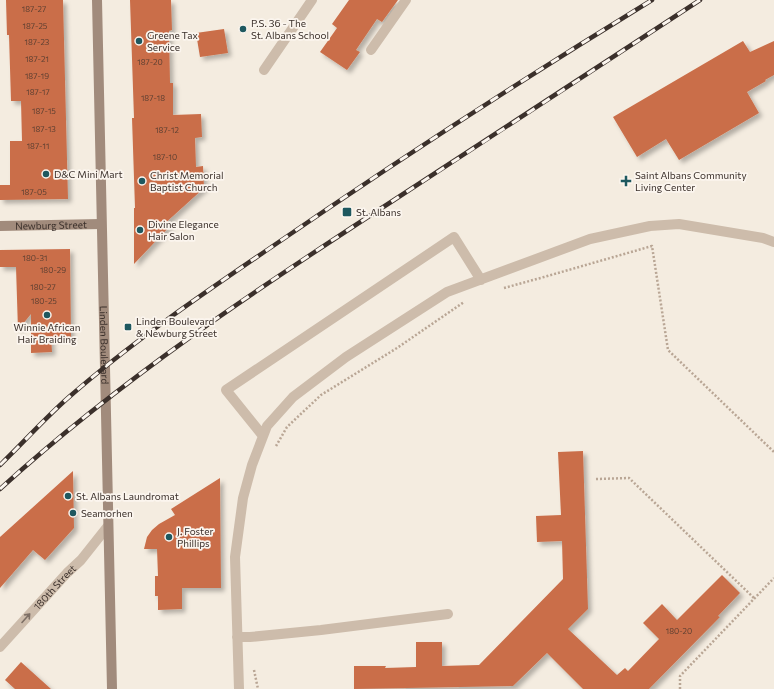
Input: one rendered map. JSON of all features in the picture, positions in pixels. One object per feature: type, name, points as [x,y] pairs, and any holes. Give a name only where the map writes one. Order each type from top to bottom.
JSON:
[{"type":"main road","name":"Linden Boulevard","points":[[97,0],[112,689]]},
{"type":"main road","name":"Newburg Street","points":[[0,226],[101,224]]},
{"type":"street","points":[[264,70],[312,0]]},
{"type":"street","points":[[371,50],[406,0]]},
{"type":"street","points":[[239,689],[235,558],[243,498],[252,465],[263,436],[268,426],[293,397],[346,357],[447,292],[590,239],[650,226],[678,224],[763,238],[774,242]]},
{"type":"street","points":[[263,436],[226,390],[454,238],[482,280]]},
{"type":"street","name":"180th Street","points":[[0,647],[67,573],[81,560],[108,526]]},
{"type":"street","points":[[237,637],[321,630],[448,614]]},
{"type":"path","points":[[502,288],[652,246],[668,350],[774,452]]},
{"type":"path","points":[[275,447],[287,427],[321,395],[397,348],[466,301]]},
{"type":"path","points":[[596,479],[629,478],[754,598]]},
{"type":"path","points":[[680,689],[680,676],[774,578]]},
{"type":"path","points":[[254,669],[258,689]]},
{"type":"building","points":[[6,0],[63,0],[68,199],[0,200],[0,185],[10,185],[10,141],[22,141],[21,101],[11,101],[9,35],[7,35]]},
{"type":"building","points":[[130,0],[171,0],[172,30],[169,31],[170,83],[173,83],[173,115],[201,114],[202,137],[195,138],[196,167],[203,166],[204,188],[162,226],[171,225],[134,264],[135,208],[132,118],[134,118]]},
{"type":"building","points":[[349,0],[398,0],[382,22],[377,19],[356,50],[360,52],[347,70],[320,52],[337,28],[332,24]]},
{"type":"building","points":[[224,29],[228,53],[200,57],[196,33]]},
{"type":"building","points":[[743,41],[750,52],[774,41],[774,75],[747,92],[759,113],[679,160],[666,139],[637,157],[613,117]]},
{"type":"building","points":[[70,249],[71,337],[51,337],[52,352],[31,353],[31,314],[18,330],[16,267],[0,267],[0,250]]},
{"type":"building","points":[[583,451],[588,609],[568,629],[617,675],[625,668],[628,671],[659,639],[643,623],[662,604],[677,620],[722,575],[740,593],[718,616],[720,617],[649,689],[583,689],[547,653],[513,686],[354,689],[354,666],[386,666],[385,668],[416,667],[416,642],[442,642],[442,666],[479,665],[563,579],[562,541],[537,542],[536,516],[561,515],[558,452]]},
{"type":"building","points":[[73,471],[74,528],[45,560],[33,550],[0,588],[0,537]]},
{"type":"building","points":[[220,478],[221,588],[182,588],[182,609],[158,610],[158,596],[155,596],[155,576],[158,576],[157,549],[144,549],[147,537],[159,524],[175,515],[171,509]]},
{"type":"building","points":[[21,662],[51,689],[15,689],[5,680]]},
{"type":"railway","points":[[0,465],[51,413],[69,397],[117,357],[193,301],[412,153],[555,60],[652,0]]},
{"type":"railway","points":[[0,489],[93,410],[191,337],[241,302],[343,233],[700,0]]},
{"type":"place","name":"P.S. 36 - The St. Albans School","points":[[243,29]]},
{"type":"place","name":"Greene Tax Service","points":[[139,41]]},
{"type":"place","name":"D&C Mini Mart","points":[[46,174]]},
{"type":"place","name":"Christ Memorial Baptist Church","points":[[142,181]]},
{"type":"place","name":"Saint Albans Community Living Center","points":[[626,181]]},
{"type":"place","name":"St. Albans","points":[[347,212]]},
{"type":"place","name":"Divine Elegance Hair Salon","points":[[140,230]]},
{"type":"place","name":"Winnie African Hair Braiding","points":[[47,315]]},
{"type":"place","name":"Linden Boulevard & Newburg Street","points":[[128,327]]},
{"type":"place","name":"St. Albans Laundromat","points":[[68,496]]},
{"type":"place","name":"Seamorhen","points":[[73,513]]},
{"type":"place","name":"J. Foster Phillips","points":[[169,537]]}]
